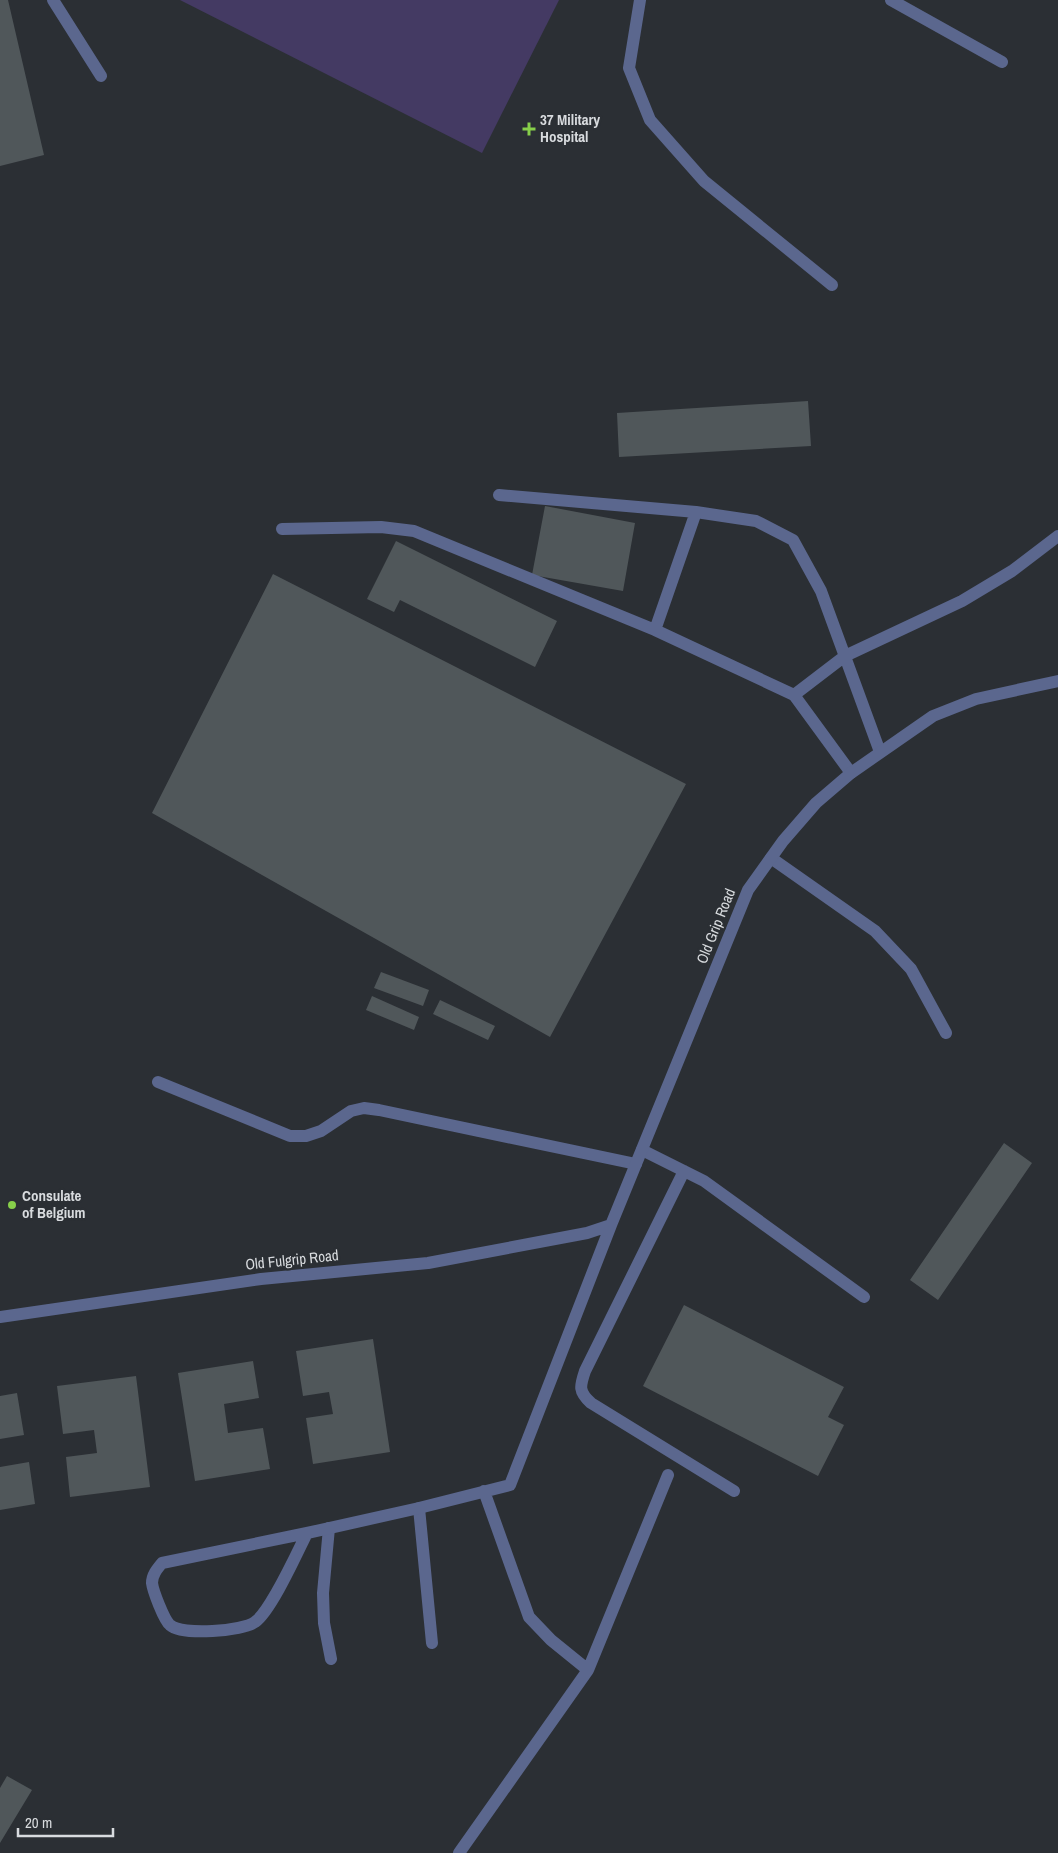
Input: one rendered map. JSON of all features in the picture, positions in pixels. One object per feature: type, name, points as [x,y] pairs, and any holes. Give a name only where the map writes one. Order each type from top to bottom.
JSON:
[{"type":"street","points":[[53,0],[101,76]]},
{"type":"street","points":[[640,0],[629,68],[650,120],[704,180],[832,285]]},
{"type":"street","points":[[891,0],[1002,62]]},
{"type":"street","points":[[499,495],[696,512],[756,521],[793,540],[821,590],[880,752]]},
{"type":"street","points":[[655,630],[696,512]]},
{"type":"street","points":[[282,529],[381,527],[414,531],[655,630],[794,695],[851,773]]},
{"type":"street","points":[[794,695],[845,656],[962,600],[1012,571],[1058,536]]},
{"type":"street","name":"Old Grip Road","points":[[484,1491],[510,1485],[611,1225],[748,890],[770,858],[816,803],[851,773],[933,716],[976,699],[1058,681]]},
{"type":"street","points":[[770,858],[875,931],[911,969],[946,1033]]},
{"type":"street","points":[[158,1082],[290,1136],[306,1136],[321,1131],[351,1111],[364,1108],[636,1164]]},
{"type":"street","points":[[642,1150],[704,1181],[864,1297]]},
{"type":"street","points":[[684,1171],[580,1384],[583,1395],[590,1402],[734,1491]]},
{"type":"street","name":"Old Fulgrip Road","points":[[0,1317],[261,1279],[428,1263],[587,1234],[611,1225]]},
{"type":"street","points":[[459,1853],[588,1670],[668,1475]]},
{"type":"street","points":[[307,1533],[268,1609],[256,1622],[241,1628],[188,1631],[171,1626],[163,1614],[152,1583],[155,1571],[162,1563],[307,1533],[484,1491],[529,1617],[551,1640],[588,1670]]},
{"type":"street","points":[[418,1508],[432,1642]]},
{"type":"street","points":[[328,1528],[323,1594],[324,1623],[331,1660]]},
{"type":"shaded area","points":[[180,0],[559,0],[482,153]]},
{"type":"building","points":[[0,0],[8,0],[44,155],[0,166]]},
{"type":"building","points":[[808,401],[811,446],[619,457],[617,413]]},
{"type":"building","points":[[545,506],[635,523],[623,591],[532,575]]},
{"type":"building","points":[[396,541],[557,621],[535,667],[400,600],[394,612],[367,599]]},
{"type":"building","points":[[273,574],[686,784],[550,1037],[152,813]]},
{"type":"building","points":[[381,972],[429,990],[423,1006],[374,988]]},
{"type":"building","points":[[372,996],[419,1017],[414,1030],[366,1010]]},
{"type":"building","points":[[440,1000],[495,1026],[488,1040],[433,1014]]},
{"type":"building","points":[[1004,1143],[1032,1163],[938,1300],[910,1280]]},
{"type":"building","points":[[684,1305],[844,1387],[828,1417],[844,1425],[818,1476],[643,1386]]},
{"type":"building","points":[[373,1339],[390,1452],[313,1464],[306,1418],[333,1414],[329,1392],[303,1396],[296,1351]]},
{"type":"building","points":[[253,1361],[259,1398],[224,1404],[228,1433],[263,1428],[270,1469],[195,1481],[178,1373]]},
{"type":"building","points":[[136,1376],[150,1487],[70,1497],[66,1457],[97,1453],[94,1430],[63,1434],[57,1386]]},
{"type":"building","points":[[17,1393],[24,1435],[0,1439],[0,1396]]},
{"type":"building","points":[[29,1462],[35,1504],[0,1510],[0,1467]]},
{"type":"building","points":[[7,1776],[32,1790],[0,1843],[0,1788]]},
{"type":"place","name":"37 Military Hospital","points":[[529,129]]},
{"type":"place","name":"Consulate of Belgium","points":[[12,1205]]}]
